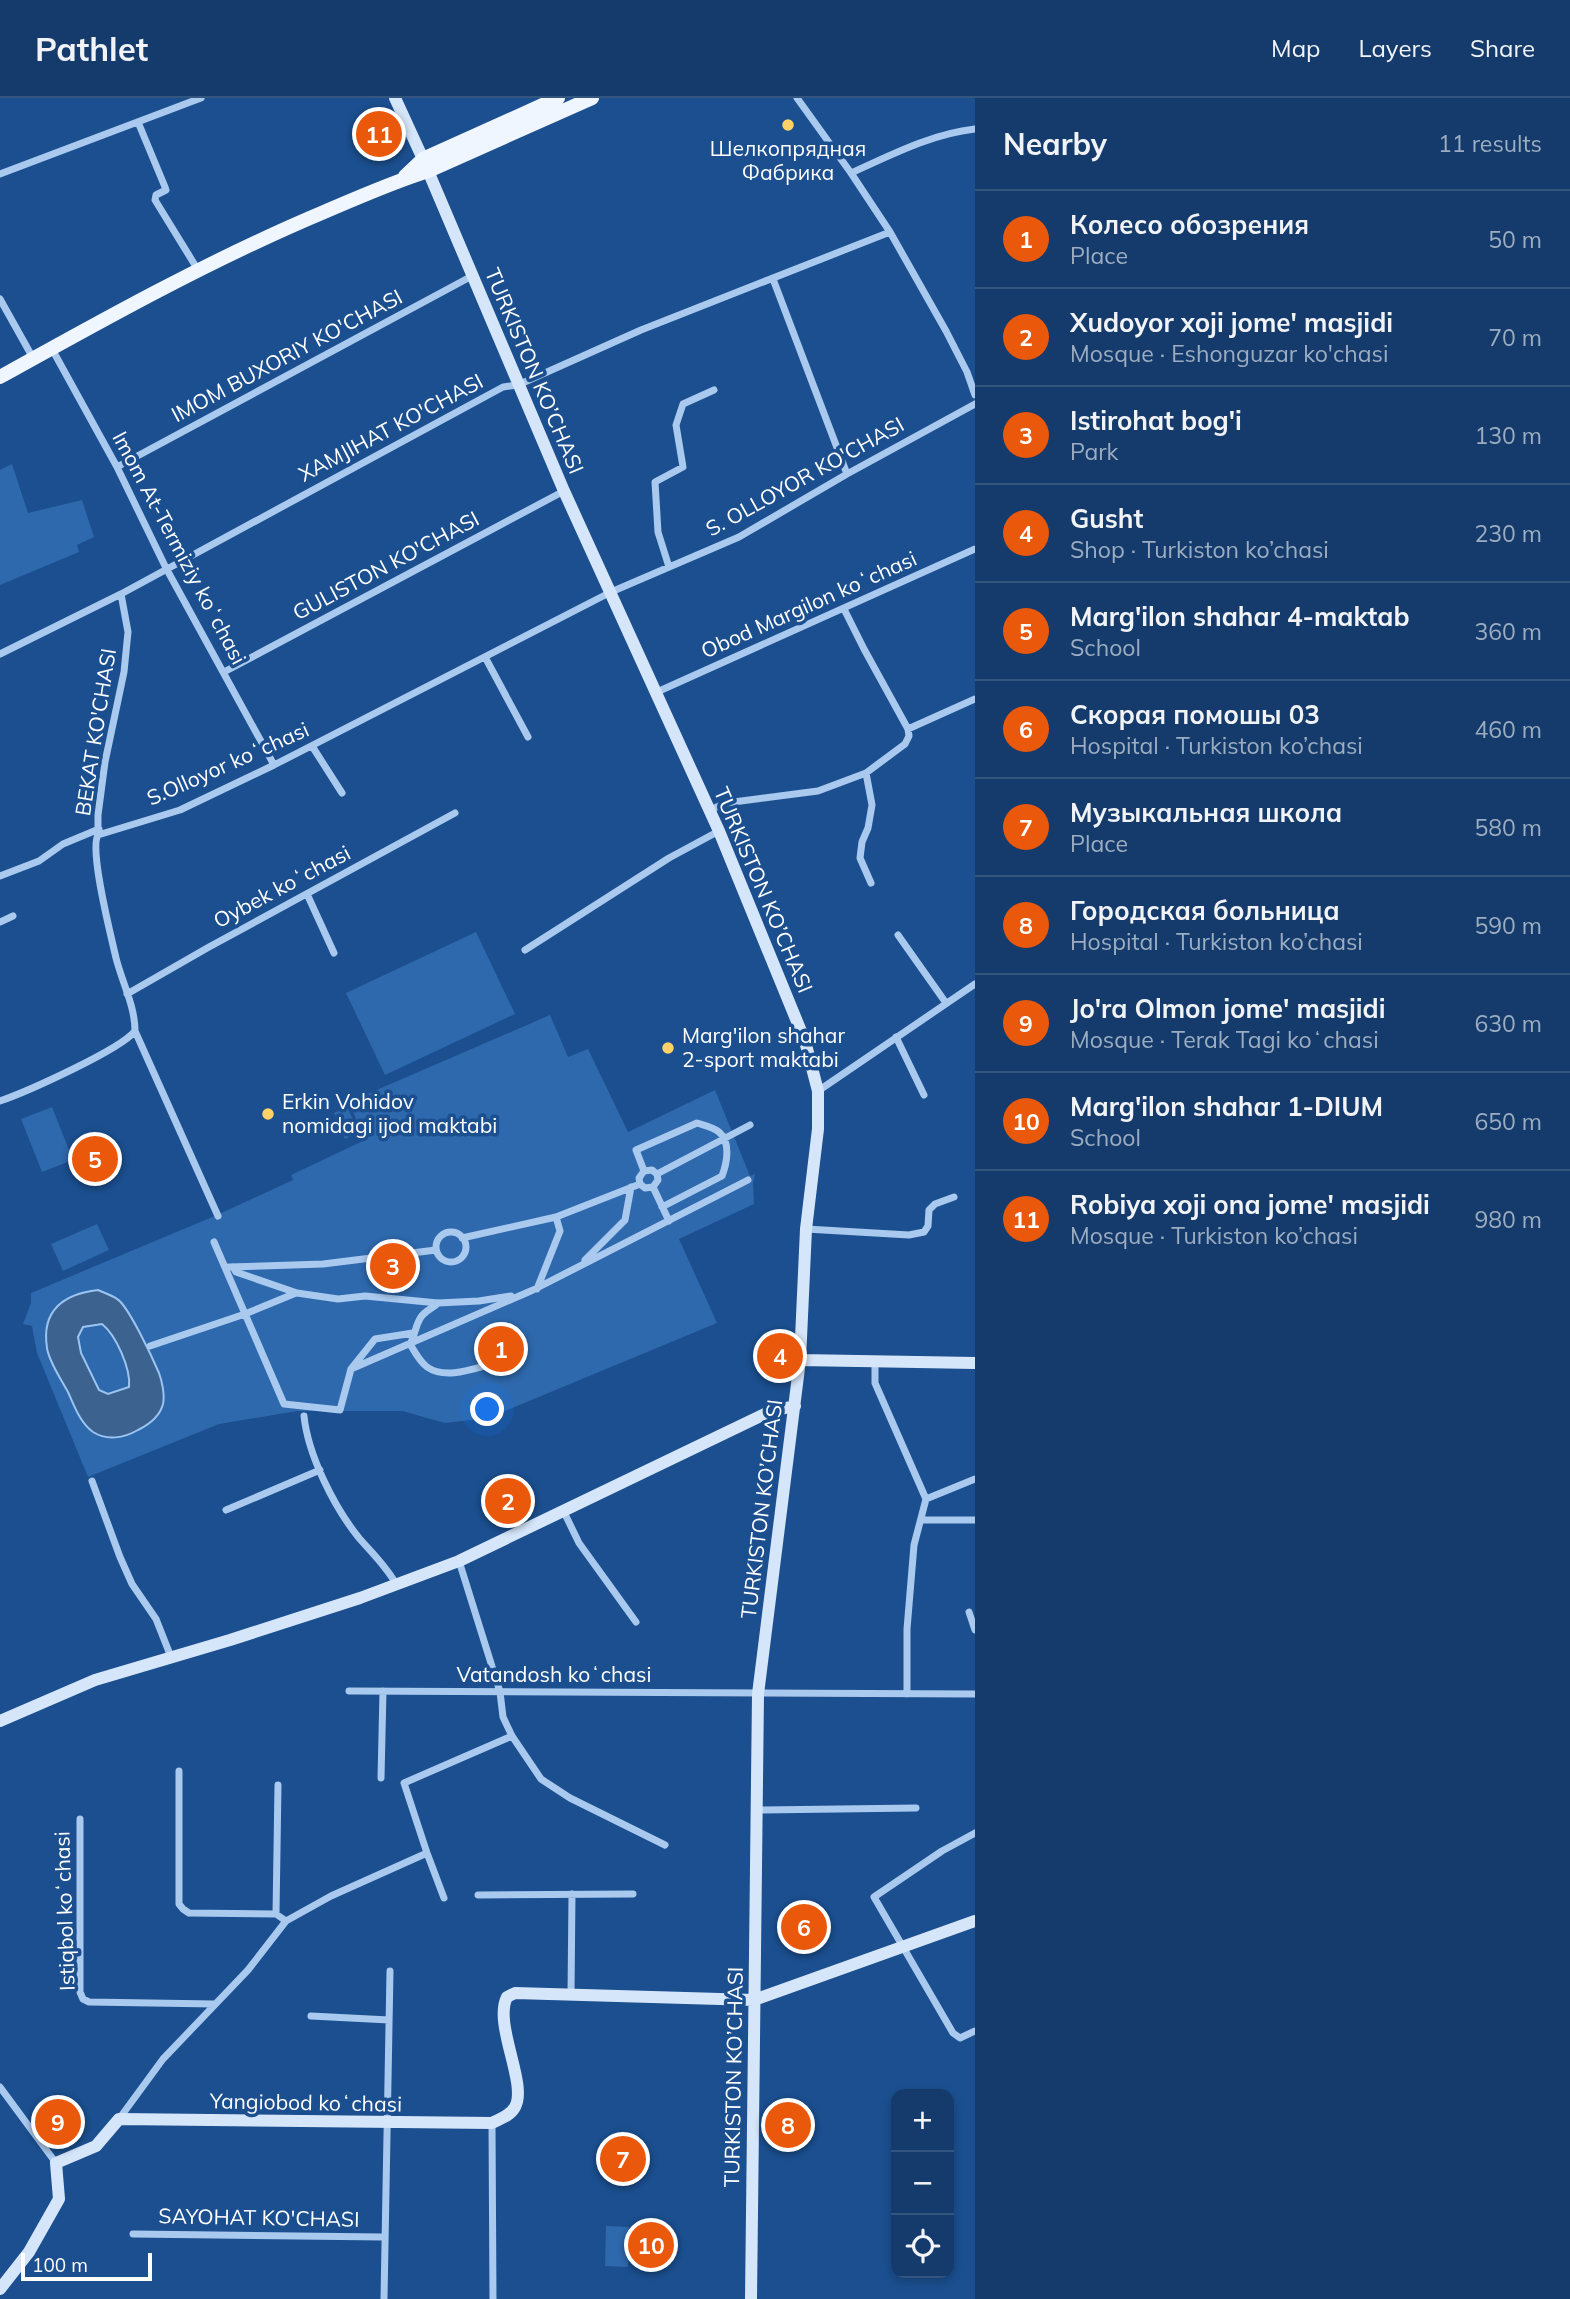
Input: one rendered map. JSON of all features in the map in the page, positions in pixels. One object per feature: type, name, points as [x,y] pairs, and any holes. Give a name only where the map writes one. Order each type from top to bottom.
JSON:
[{"type":"main road","name":"TURKISTON KO’CHASI","points":[[395,98],[564,491],[719,831],[806,1041],[818,1091],[818,1129],[806,1229],[800,1360],[758,1694],[751,2299]]},
{"type":"main road","points":[[0,377],[198,270],[293,225],[401,179],[558,98]]},
{"type":"main road","points":[[426,165],[592,98]]},
{"type":"main road","points":[[800,1360],[975,1363]]},
{"type":"main road","points":[[0,1721],[95,1680],[360,1598],[458,1561],[760,1417],[795,1406]]},
{"type":"main road","points":[[492,2123],[507,2116],[516,2102],[516,2079],[503,2010],[507,1997],[525,1992],[754,2000],[975,1921]]},
{"type":"main road","points":[[0,2289],[29,2252],[59,2199],[56,2163],[96,2146],[119,2119]]},
{"type":"main road","name":"Yangiobod koʻchasi","points":[[119,2119],[492,2123]]},
{"type":"street","points":[[0,174],[201,98]]},
{"type":"street","points":[[797,98],[890,232],[946,331],[967,372],[975,395]]},
{"type":"street","points":[[138,122],[166,187],[166,190],[156,195],[155,200],[198,270]]},
{"type":"street","points":[[851,173],[918,143],[954,131],[975,129]]},
{"type":"street","name":"XAMJIHAT KO'CHASI","points":[[0,654],[121,594],[503,387],[518,385],[641,330],[890,232]]},
{"type":"street","name":"IMOM BUXORIY KO'CHASI","points":[[117,467],[472,276]]},
{"type":"street","points":[[773,279],[847,474]]},
{"type":"street","points":[[0,299],[33,358]]},
{"type":"street","name":"Imom At-Termiziy koʻchasi","points":[[52,348],[117,467],[166,568],[274,765]]},
{"type":"street","points":[[669,567],[658,532],[655,482],[683,467],[676,425],[683,404],[714,390]]},
{"type":"street","name":"S. OLLOYOR KO'CHASI","points":[[611,592],[739,537],[975,404]]},
{"type":"street","name":"GULISTON KO'CHASI","points":[[224,672],[564,491]]},
{"type":"street","name":"Obod Margilon koʻchasi","points":[[657,692],[975,549]]},
{"type":"street","name":"S.Olloyor koʻchasi","points":[[0,876],[39,861],[63,844],[180,810],[312,746],[611,592]]},
{"type":"street","name":"BEKAT KO'CHASI","points":[[98,832],[97,815],[104,762],[124,672],[128,632],[121,594]]},
{"type":"street","points":[[710,810],[726,803],[818,791],[866,773],[905,744],[909,736],[908,729],[844,609]]},
{"type":"street","points":[[485,657],[528,737]]},
{"type":"street","points":[[908,729],[975,699]]},
{"type":"street","points":[[312,746],[342,793]]},
{"type":"street","points":[[866,773],[872,805],[860,858],[871,883]]},
{"type":"street","name":"Oybek koʻchasi","points":[[127,994],[455,813]]},
{"type":"street","points":[[525,950],[669,858],[719,831]]},
{"type":"street","points":[[98,832],[95,843],[97,867],[116,958],[135,1018],[135,1031],[218,1216]]},
{"type":"street","points":[[307,894],[334,953]]},
{"type":"street","points":[[0,922],[13,916]]},
{"type":"street","points":[[898,935],[946,1003]]},
{"type":"street","points":[[818,1091],[975,984]]},
{"type":"street","points":[[0,1101],[44,1083],[124,1041],[135,1031]]},
{"type":"street","points":[[895,1037],[924,1095]]},
{"type":"street","points":[[644,1171],[636,1150],[697,1123],[718,1131],[724,1139],[727,1165],[722,1176],[662,1207]]},
{"type":"street","points":[[657,1174],[750,1125]]},
{"type":"street","points":[[652,1170],[657,1174],[658,1181],[653,1187],[645,1188],[640,1184],[639,1178],[644,1171],[652,1170]]},
{"type":"street","points":[[351,1369],[534,1291],[748,1180]]},
{"type":"street","points":[[463,1238],[556,1217],[640,1184]]},
{"type":"street","points":[[578,1267],[625,1220],[631,1187]]},
{"type":"street","points":[[653,1187],[668,1221]]},
{"type":"street","points":[[806,1229],[909,1235],[924,1232],[928,1226],[929,1210],[935,1204],[954,1197]]},
{"type":"street","points":[[534,1291],[560,1231],[556,1217]]},
{"type":"street","points":[[445,1233],[459,1233],[463,1238],[467,1251],[458,1261],[444,1261],[436,1250],[439,1237],[445,1233]]},
{"type":"street","points":[[214,1242],[229,1267],[245,1314],[284,1404],[340,1410],[351,1369],[375,1339],[413,1333]]},
{"type":"street","points":[[229,1267],[323,1264],[436,1250]]},
{"type":"street","points":[[229,1267],[236,1272],[297,1293],[338,1299],[365,1296],[438,1303],[479,1301],[534,1291]]},
{"type":"street","points":[[150,1346],[245,1314],[297,1293]]},
{"type":"street","points":[[410,1344],[422,1315],[438,1303]]},
{"type":"street","points":[[410,1344],[427,1367],[446,1373],[488,1365]]},
{"type":"street","points":[[876,1361],[875,1383],[926,1499],[914,1545],[907,1629],[906,1694]]},
{"type":"street","points":[[304,1416],[306,1432],[320,1470],[350,1524],[388,1570],[396,1584]]},
{"type":"street","points":[[226,1510],[320,1470]]},
{"type":"street","points":[[926,1499],[975,1479]]},
{"type":"street","points":[[92,1481],[132,1584],[156,1619],[171,1657]]},
{"type":"street","points":[[563,1510],[579,1543],[636,1622]]},
{"type":"street","points":[[920,1520],[975,1520]]},
{"type":"street","points":[[458,1561],[500,1692],[503,1717],[512,1736],[541,1779],[570,1798],[665,1845]]},
{"type":"street","points":[[969,1612],[975,1630]]},
{"type":"street","name":"Vatandosh koʻchasi","points":[[349,1691],[975,1695]]},
{"type":"street","points":[[381,1778],[383,1691]]},
{"type":"street","points":[[444,1898],[404,1783],[512,1736]]},
{"type":"street","points":[[179,1771],[179,1904],[189,1913],[276,1914],[286,1921]]},
{"type":"street","points":[[276,1914],[278,1785]]},
{"type":"street","points":[[756,1810],[916,1808]]},
{"type":"street","name":"Istiqbol koʻchasi","points":[[80,1819],[82,1999],[214,2004]]},
{"type":"street","points":[[975,1833],[875,1894],[874,1900],[953,2033],[960,2038],[975,2031]]},
{"type":"street","points":[[119,2119],[163,2059],[248,1970],[286,1921],[331,1896],[427,1853]]},
{"type":"street","points":[[571,1994],[572,1894]]},
{"type":"street","points":[[478,1895],[633,1894]]},
{"type":"street","points":[[384,2299],[383,2237],[390,1971]]},
{"type":"street","points":[[311,2016],[389,2020]]},
{"type":"street","points":[[0,2087],[56,2163]]},
{"type":"street","points":[[492,2123],[493,2299]]},
{"type":"street","name":"SAYOHAT KO'CHASI","points":[[133,2234],[383,2237]]},
{"type":"shaded area","points":[[12,464],[28,513],[82,500],[94,537],[77,545],[79,552],[0,585],[0,470]]},
{"type":"shaded area","points":[[476,932],[515,1014],[385,1075],[346,993]]},
{"type":"shaded area","points":[[550,1015],[568,1057],[588,1049],[628,1132],[715,1090],[750,1176],[755,1174],[754,1204],[679,1239],[717,1323],[488,1418],[445,1423],[402,1411],[297,1411],[219,1424],[88,1477],[37,1353],[32,1326],[23,1324],[31,1303],[31,1293],[293,1180],[291,1175],[365,1140],[349,1102]]},
{"type":"shaded area","points":[[52,1107],[73,1160],[42,1172],[21,1119]]},
{"type":"shaded area","points":[[347,1107],[359,1132],[345,1139],[334,1113]]},
{"type":"shaded area","points":[[97,1224],[109,1250],[63,1271],[51,1244]]},
{"type":"shaded area","points":[[98,1290],[122,1303],[140,1333],[161,1380],[164,1400],[159,1412],[146,1426],[121,1437],[98,1435],[84,1424],[48,1353],[46,1335],[52,1314],[65,1300]],"holes":[[[102,1324],[122,1353],[129,1380],[129,1387],[108,1394],[99,1390],[81,1353],[78,1337],[83,1327]]]},
{"type":"shaded area","points":[[606,2226],[629,2227],[628,2267],[605,2266]]},
{"type":"place","name":"Шелкопрядная Фабрика","points":[[788,125]]},
{"type":"place","name":"Robiya xoji ona jome' masjidi","points":[[379,134]]},
{"type":"place","name":"Marg'ilon shahar 2-sport maktabi","points":[[668,1048]]},
{"type":"place","name":"Erkin Vohidov nomidagi ijod maktabi","points":[[268,1114]]},
{"type":"place","name":"Marg'ilon shahar 4-maktab","points":[[95,1159]]},
{"type":"place","name":"Istirohat bog'i","points":[[393,1266]]},
{"type":"place","name":"Колесо обозрения","points":[[501,1349]]},
{"type":"place","name":"Gusht","points":[[780,1356]]},
{"type":"place","name":"Xudoyor xoji jome' masjidi","points":[[508,1501]]},
{"type":"place","name":"Скорая помошы 03","points":[[804,1927]]},
{"type":"place","name":"Jo'ra Olmon jome' masjidi","points":[[58,2122]]},
{"type":"place","name":"Городская больница","points":[[788,2125]]},
{"type":"place","name":"Музыкальная школа","points":[[623,2159]]},
{"type":"place","name":"Marg'ilon shahar 1-DIUM","points":[[651,2245]]}]
